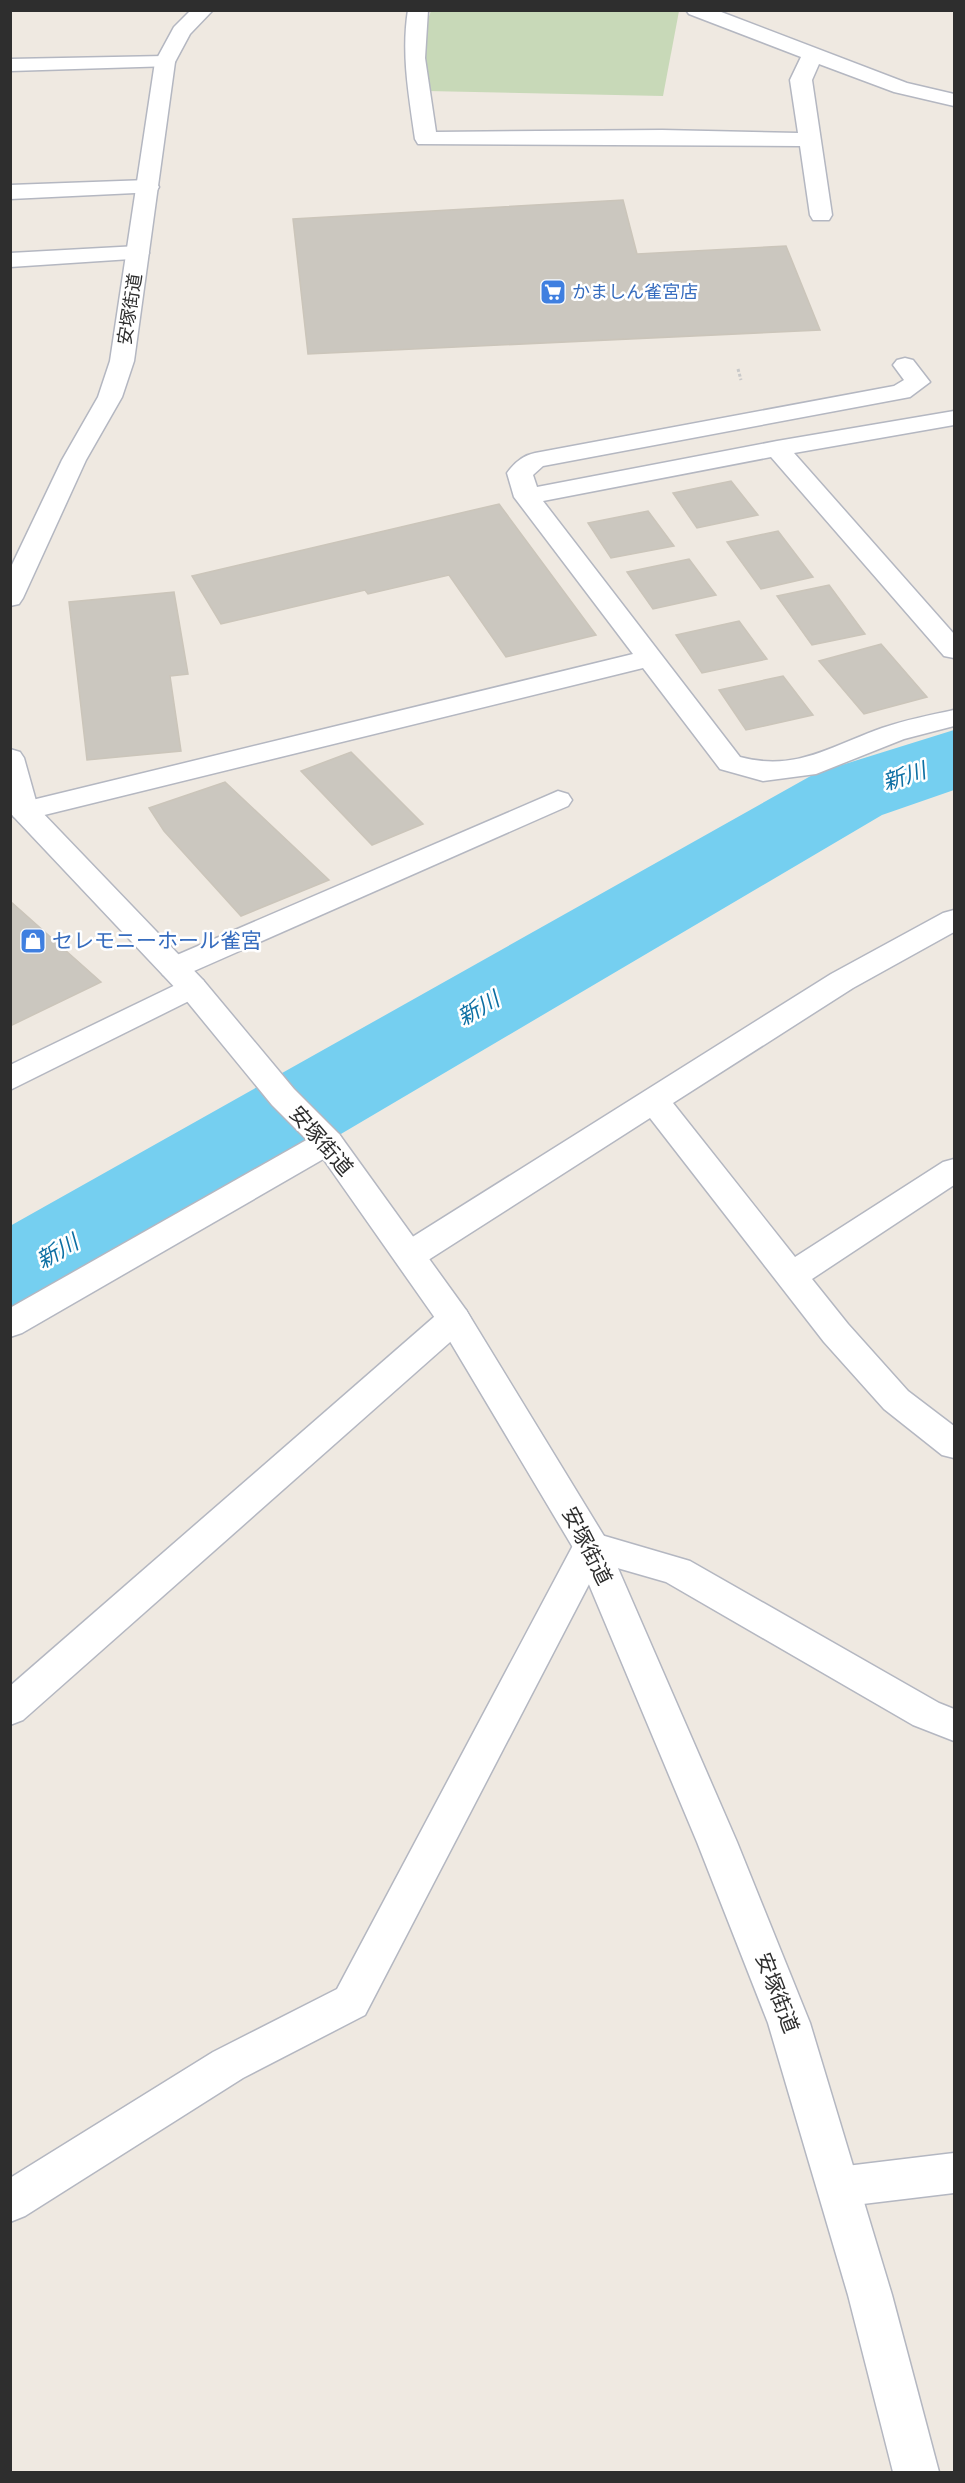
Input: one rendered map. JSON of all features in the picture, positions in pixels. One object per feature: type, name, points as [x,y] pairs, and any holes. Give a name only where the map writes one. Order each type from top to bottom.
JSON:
[{"type":"street","name":"安塚街道","points":[[10,598],[74,460],[110,397],[122,360],[165,62],[181,31],[203,10]]},
{"type":"street","points":[[418,10],[414,26],[418,86],[426,139],[662,136],[811,140]]},
{"type":"street","points":[[696,10],[902,88],[954,100]]},
{"type":"street","points":[[812,55],[801,80],[821,215]]},
{"type":"street","points":[[10,65],[165,62]]},
{"type":"street","points":[[10,192],[148,187]]},
{"type":"street","points":[[10,260],[138,253]]},
{"type":"street","points":[[905,365],[918,382],[901,392],[535,460],[520,473],[527,497],[730,763],[763,772],[806,768],[894,733],[954,718]]},
{"type":"street","points":[[527,497],[777,448],[954,418]]},
{"type":"street","points":[[777,448],[954,650]]},
{"type":"street","points":[[24,811],[649,658]]},
{"type":"street","name":"安塚街道","points":[[10,758],[24,811],[183,978],[283,1097],[319,1134],[410,1255],[454,1319],[591,1546],[717,1842],[789,2023],[870,2295],[916,2472]]},
{"type":"street","points":[[10,1079],[183,978],[558,800]]},
{"type":"street","points":[[410,1255],[842,981],[954,920]]},
{"type":"street","points":[[654,1100],[837,1333],[896,1400],[954,1446]]},
{"type":"street","points":[[10,1324],[319,1134]]},
{"type":"street","points":[[792,1276],[954,1170]]},
{"type":"street","points":[[10,1709],[454,1319]]},
{"type":"street","points":[[10,2202],[228,2065],[351,2002],[591,1546],[677,1571],[926,1714],[954,1725]]},
{"type":"street","points":[[838,2187],[954,2173]]},
{"type":"green space","points":[[431,11],[679,11],[663,96],[427,91],[424,30]]},
{"type":"building","name":"かましん雀宮店","points":[[623,200],[637,254],[786,246],[820,330],[308,354],[293,219]]},
{"type":"building","points":[[731,481],[758,515],[697,528],[673,493]]},
{"type":"building","points":[[499,504],[596,635],[506,657],[449,575],[368,594],[365,590],[221,624],[192,576]]},
{"type":"building","points":[[648,511],[674,546],[611,558],[588,523]]},
{"type":"building","points":[[778,531],[813,577],[761,589],[727,542]]},
{"type":"building","points":[[689,559],[716,595],[653,609],[627,572]]},
{"type":"building","points":[[829,585],[865,634],[812,645],[777,596]]},
{"type":"building","points":[[174,592],[188,674],[170,676],[181,751],[87,760],[69,602]]},
{"type":"building","points":[[739,621],[767,659],[702,673],[676,635]]},
{"type":"building","points":[[881,644],[927,697],[864,714],[819,661]]},
{"type":"building","points":[[783,676],[813,715],[746,730],[719,690]]},
{"type":"building","points":[[351,752],[423,824],[372,845],[301,771]]},
{"type":"building","points":[[225,782],[329,880],[241,916],[164,831],[149,808]]},
{"type":"building","name":"セレモニーホール雀宮","points":[[10,901],[101,982],[10,1026]]},
{"type":"waterway","name":"新川","points":[[10,1277],[849,794],[954,759]]},
{"type":"place","name":"かましん雀宮店","points":[[553,292]]},
{"type":"place","name":"セレモニーホール雀宮","points":[[33,941]]}]
